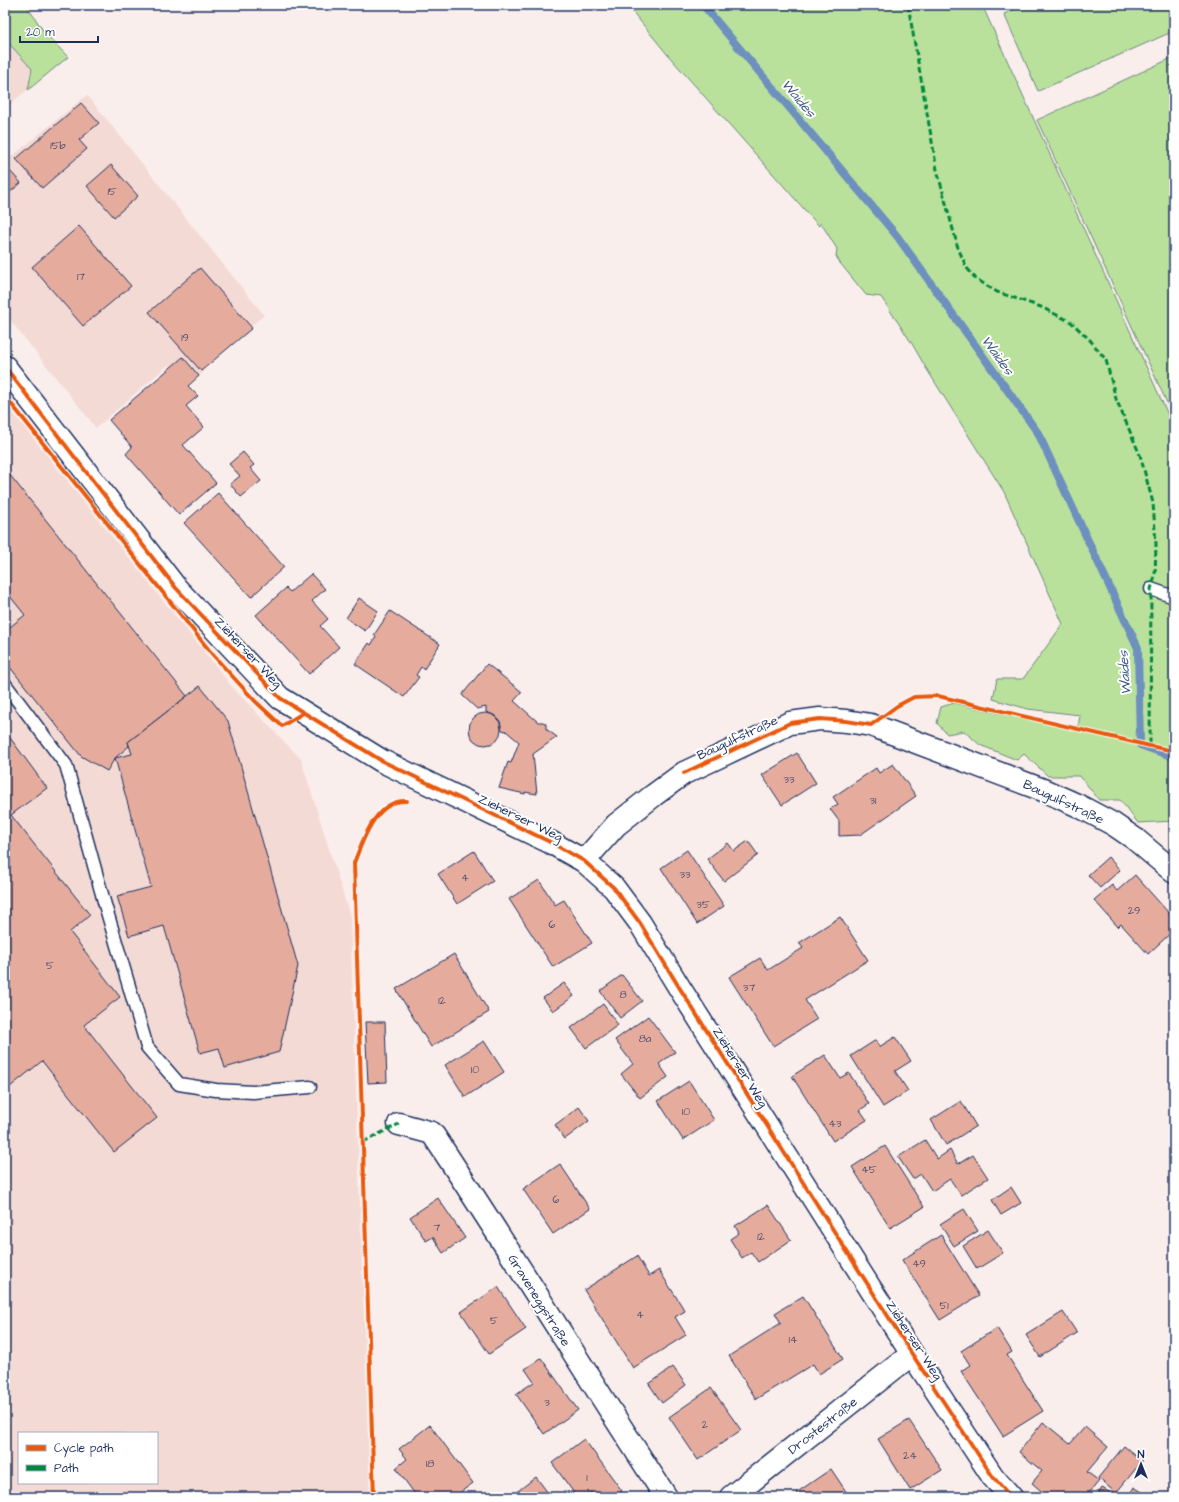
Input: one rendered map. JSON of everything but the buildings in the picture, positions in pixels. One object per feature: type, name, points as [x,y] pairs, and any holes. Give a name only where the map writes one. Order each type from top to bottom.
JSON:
[{"type":"street","name":"Zieherser Weg","points":[[5,367],[176,588],[280,698],[382,761],[550,842],[584,861],[614,888],[640,923],[687,1001],[912,1354],[994,1477],[1011,1497]]},
{"type":"street","name":"Baugulfstraße","points":[[584,861],[616,825],[684,773],[790,723],[820,719],[846,721],[871,726],[1043,790],[1079,806],[1113,824],[1135,839],[1174,872]]},
{"type":"street","name":"Graveneggstraße","points":[[399,1124],[432,1132],[666,1497]]},
{"type":"street","name":"Drostestraße","points":[[731,1497],[912,1354]]},
{"type":"lane","points":[[1151,588],[1174,596]]},
{"type":"lane","points":[[5,684],[66,764],[105,905],[147,1047],[178,1084],[216,1090],[252,1092],[310,1088]]},
{"type":"shaded area","points":[[5,5],[61,63],[5,108]]},
{"type":"shaded area","points":[[87,95],[264,315],[201,368],[204,372],[190,384],[168,365],[96,428],[5,314],[5,162]]},
{"type":"shaded area","points":[[5,403],[234,689],[301,759],[350,916],[370,1497],[5,1497]]},
{"type":"green space","points":[[5,5],[26,5],[45,33],[68,57],[28,90],[32,69],[5,39]]},
{"type":"green space","points":[[627,5],[982,5],[1174,428],[1174,821],[1138,823],[1120,800],[1099,800],[1080,776],[1048,776],[1024,754],[1017,760],[980,745],[964,731],[947,734],[937,723],[941,707],[954,703],[1002,714],[1078,728],[1080,715],[1028,709],[993,699],[997,679],[1023,679],[1063,624],[1004,492],[911,342],[881,297],[866,295],[840,263],[836,256],[837,249],[821,223],[819,226],[667,54]]},
{"type":"green space","points":[[1024,5],[1174,5],[1174,31],[1038,91],[1004,14]]},
{"type":"green space","points":[[1174,57],[1174,418],[1037,120]]},
{"type":"waterway","name":"Waides","points":[[703,5],[897,236],[1038,433],[1138,648],[1140,745],[1174,757]]},
{"type":"marked path","points":[[908,5],[937,170],[958,248],[967,268],[976,279],[997,292],[1041,307],[1071,322],[1090,340],[1106,360],[1116,399],[1140,455],[1153,503],[1156,544],[1155,576],[1151,589],[1150,746]]},
{"type":"marked path","points":[[363,1142],[399,1124]]},
{"type":"cycle path","points":[[5,367],[176,588],[280,698],[382,761],[550,842],[584,861],[614,888],[640,923],[912,1354],[993,1477],[1011,1497]]},
{"type":"cycle path","points":[[5,396],[213,655],[255,701],[282,726],[303,713]]},
{"type":"cycle path","points":[[684,773],[790,723],[820,719],[871,725],[897,706],[914,697],[938,696],[1174,751]]},
{"type":"cycle path","points":[[374,1497],[354,863],[372,823],[379,814],[396,802],[407,801]]}]
